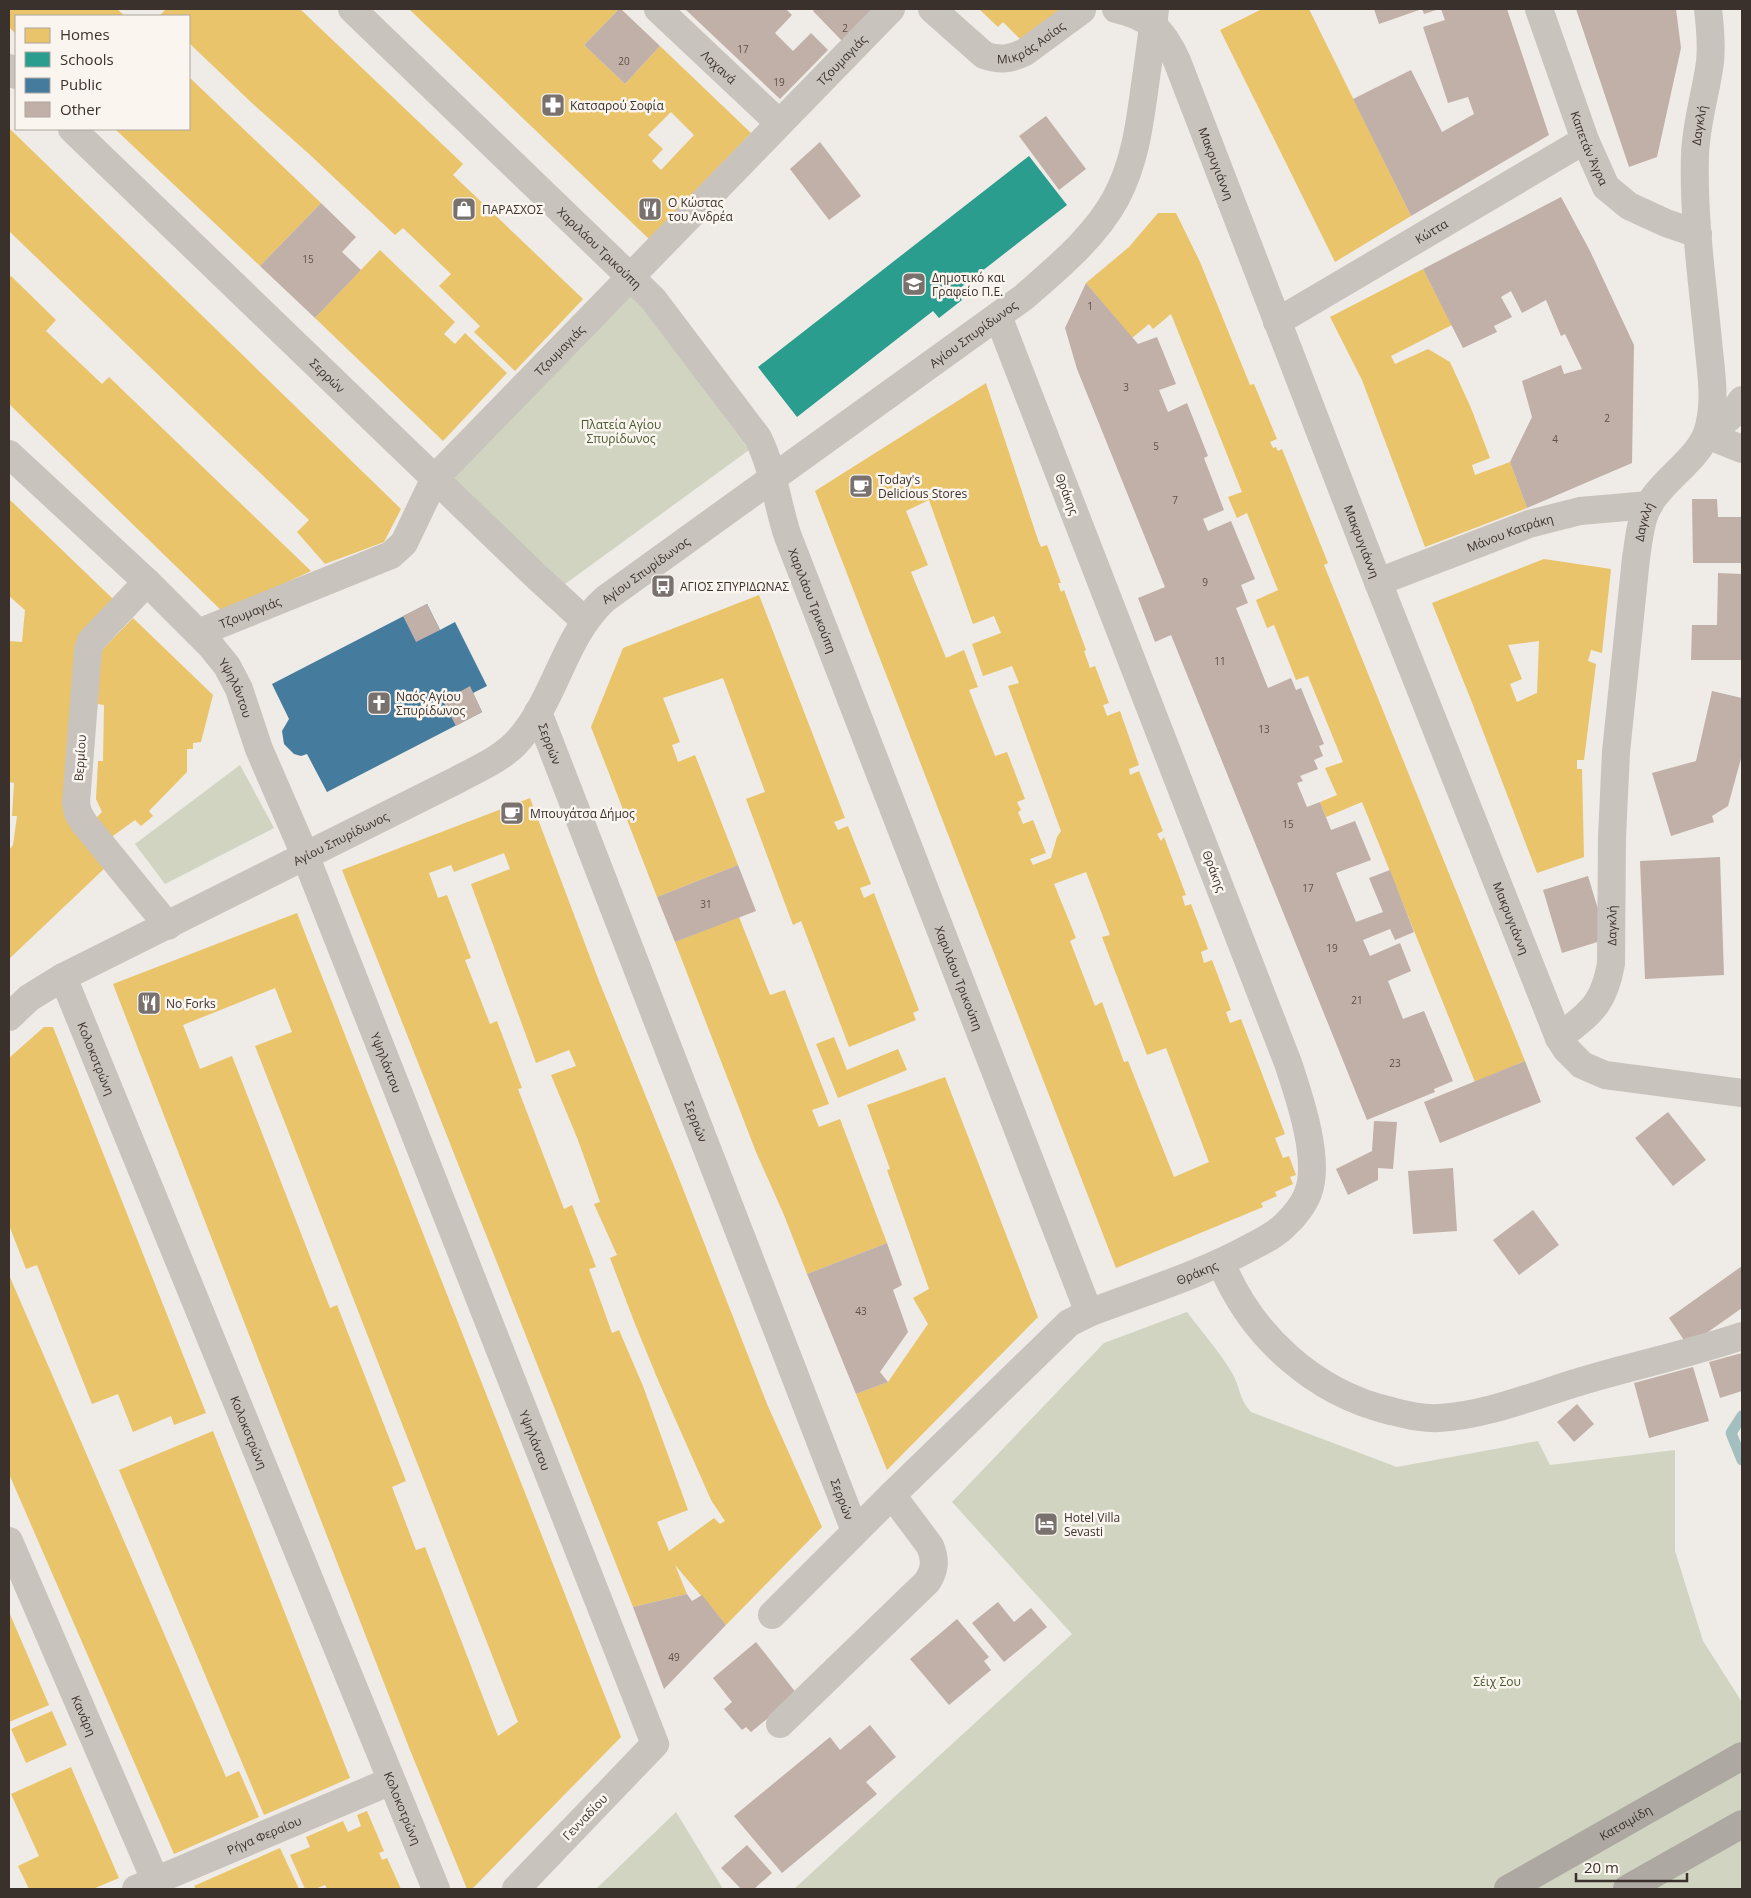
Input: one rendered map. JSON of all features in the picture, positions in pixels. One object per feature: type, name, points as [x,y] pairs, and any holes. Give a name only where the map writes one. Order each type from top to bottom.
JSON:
[{"type":"main road","name":"Κατσιμίδη","points":[[1508,1889],[1742,1756]]},
{"type":"main road","points":[[1627,1889],[1742,1824]]},
{"type":"street","name":"Χαριλάου Τρικούπη","points":[[352,9],[665,312],[758,438],[763,448],[787,534],[1089,1312]]},
{"type":"street","name":"Λαχανά","points":[[658,9],[779,123]]},
{"type":"street","name":"Τζουμαγιάς","points":[[198,633],[390,555],[404,543],[435,478],[891,9]]},
{"type":"street","name":"Μικράς Ασίας","points":[[932,9],[984,55],[995,59],[1006,59],[1016,57],[1025,52],[1085,9]]},
{"type":"street","points":[[1116,9],[1154,17]]},
{"type":"street","name":"Καπετάν Άγρα","points":[[1539,9],[1585,140],[1606,187],[1616,197],[1642,212],[1698,234]]},
{"type":"street","name":"Δαγκλή","points":[[1566,1048],[1600,1000],[1607,984],[1611,964],[1612,837],[1616,752],[1636,558],[1641,527],[1649,505],[1700,446],[1707,435],[1712,404],[1712,378],[1698,234],[1695,153],[1710,61],[1708,9]]},
{"type":"street","name":"Αγίου Σπυρίδωνος","points":[[9,1016],[29,998],[63,977],[168,926],[489,763],[515,743],[538,712],[585,621],[600,604],[772,478],[1024,298],[1095,229],[1116,198],[1131,164],[1137,140],[1154,17]]},
{"type":"street","name":"Μακρυγιάννη","points":[[1154,17],[1177,61],[1378,582],[1566,1048]]},
{"type":"street","name":"Σερρών","points":[[73,130],[585,621]]},
{"type":"street","name":"Κώττα","points":[[1277,322],[1585,140]]},
{"type":"street","name":"Θράκης","points":[[772,1615],[892,1494],[1069,1323],[1089,1312],[1221,1262],[1263,1240],[1286,1225],[1308,1194],[1312,1164],[1303,1111],[1288,1063],[998,316]]},
{"type":"street","points":[[1742,400],[1731,416],[1707,435],[1742,449]]},
{"type":"street","name":"Υψηλάντου","points":[[9,454],[147,582],[219,655],[234,677],[259,749],[305,855],[655,1744]]},
{"type":"street","name":"Μάνου Κατράκη","points":[[1378,582],[1529,524],[1580,511],[1649,505]]},
{"type":"street","name":"Βερμίου","points":[[147,582],[91,641],[88,650],[76,803],[78,813],[84,823],[168,926]]},
{"type":"street","name":"Σερρών","points":[[538,712],[855,1531]]},
{"type":"street","name":"Κολοκοτρώνη","points":[[63,977],[436,1889]]},
{"type":"street","points":[[1566,1048],[1582,1065],[1605,1075],[1742,1093]]},
{"type":"street","points":[[1221,1262],[1246,1310],[1262,1330],[1296,1364],[1315,1378],[1353,1399],[1372,1406],[1418,1417],[1453,1417],[1479,1412],[1582,1381],[1707,1348],[1742,1336]]},
{"type":"street","points":[[780,1724],[927,1582],[932,1574],[935,1564],[934,1554],[930,1546],[892,1494]]},
{"type":"street","name":"Κανάρη","points":[[9,1541],[150,1886]]},
{"type":"street","name":"Γενναδίου","points":[[516,1889],[655,1744]]},
{"type":"street","name":"Ρήγα Φεραίου","points":[[150,1886],[392,1782]]},
{"type":"green space","name":"Πλατεία Αγίου Σπυρίδωνος","points":[[631,290],[749,450],[561,587],[446,477]]},
{"type":"green space","points":[[240,765],[274,828],[165,884],[135,844]]},
{"type":"green space","name":"Σέιχ Σου","points":[[1187,1312],[1231,1371],[1244,1402],[1251,1412],[1397,1467],[1538,1441],[1550,1465],[1675,1450],[1675,1551],[1703,1641],[1742,1702],[1742,1889],[794,1889],[1072,1634],[952,1502],[1104,1343]]},
{"type":"green space","points":[[676,1812],[723,1889],[596,1889]]},
{"type":"building: Homes","points":[[9,9],[117,9],[124,15],[15,15],[15,33],[9,27]]},
{"type":"building: Homes","points":[[166,9],[300,9],[463,164],[453,175],[583,299],[515,371],[474,332],[480,326],[439,286],[451,274],[403,228],[395,235],[190,44],[190,15],[160,15]]},
{"type":"building: Homes","points":[[409,9],[619,9],[584,45],[625,84],[660,46],[751,133],[649,239]],"holes":[[[671,112],[694,135],[661,170],[652,161],[663,149],[648,135]]]},
{"type":"building: Homes","points":[[979,9],[1061,9],[1026,45],[1003,22],[998,27]]},
{"type":"building: Homes","points":[[1262,9],[1309,9],[1411,216],[1335,262],[1220,30]]},
{"type":"building: Homes","points":[[190,78],[321,203],[260,266],[116,130],[190,130]]},
{"type":"building: Homes","points":[[9,128],[401,509],[384,542],[325,564],[297,532],[309,520],[9,231]]},
{"type":"building: Homes","points":[[1158,213],[1176,213],[1200,262],[1250,385],[1254,384],[1277,439],[1270,442],[1273,448],[1276,447],[1278,451],[1282,449],[1328,563],[1324,565],[1525,1061],[1475,1082],[1362,802],[1326,817],[1320,802],[1337,795],[1325,768],[1343,762],[1308,676],[1296,680],[1274,625],[1267,628],[1256,600],[1278,590],[1247,513],[1237,518],[1228,497],[1242,492],[1171,314],[1153,329],[1149,324],[1132,338],[1086,283],[1129,247]]},
{"type":"building: Homes","points":[[380,250],[455,322],[444,334],[455,344],[465,333],[507,373],[443,441],[315,318]]},
{"type":"building: Homes","points":[[1423,269],[1452,325],[1391,356],[1395,364],[1428,349],[1450,362],[1471,408],[1490,458],[1472,465],[1475,475],[1510,462],[1527,508],[1425,547],[1362,380],[1330,317]]},
{"type":"building: Homes","points":[[11,276],[56,320],[46,331],[102,384],[109,377],[311,571],[223,612],[9,404],[9,278]]},
{"type":"building: Homes","points":[[986,383],[1038,540],[1041,547],[1047,545],[1061,583],[1058,583],[1061,592],[1064,590],[1086,650],[1084,651],[1090,668],[1095,666],[1109,703],[1103,705],[1107,716],[1120,711],[1139,765],[1129,769],[1130,775],[1139,771],[1163,831],[1157,834],[1161,841],[1164,837],[1186,895],[1182,896],[1185,906],[1191,904],[1208,949],[1201,952],[1204,963],[1212,960],[1231,1010],[1226,1012],[1230,1023],[1241,1019],[1285,1134],[1275,1138],[1283,1158],[1289,1156],[1296,1175],[1290,1177],[1293,1184],[1275,1192],[1277,1196],[1261,1203],[1263,1207],[1116,1268],[815,491]],"holes":[[[929,500],[973,624],[994,616],[1001,633],[972,644],[983,676],[1012,666],[1019,683],[1008,686],[1061,831],[1057,837],[1051,858],[1033,865],[1030,859],[1046,853],[1033,820],[1023,824],[1018,812],[1021,810],[1017,802],[1025,799],[1007,752],[995,756],[969,690],[978,687],[964,650],[946,658],[911,572],[928,565],[906,511]],[[1086,872],[1110,935],[1102,937],[1147,1055],[1166,1048],[1209,1162],[1174,1177],[1128,1061],[1124,1062],[1102,1002],[1095,1006],[1070,941],[1076,938],[1054,884]]]},
{"type":"building: Homes","points":[[9,499],[113,599],[87,626],[72,827],[106,867],[9,959],[9,850],[13,845],[17,816],[12,816],[14,783],[9,782],[9,641],[22,642],[25,610],[9,596]]},
{"type":"building: Homes","points":[[1544,559],[1611,569],[1602,653],[1591,650],[1588,661],[1596,664],[1584,760],[1577,760],[1577,769],[1582,769],[1584,857],[1537,873],[1432,603]],"holes":[[[1539,641],[1537,693],[1517,702],[1510,684],[1522,679],[1508,645]]]},
{"type":"building: Homes","points":[[759,595],[845,818],[834,822],[838,830],[848,826],[871,884],[860,888],[864,898],[874,893],[919,1010],[913,1013],[916,1020],[849,1047],[801,921],[793,925],[746,799],[765,792],[723,678],[663,698],[680,742],[672,745],[678,762],[695,755],[738,865],[657,897],[591,727],[623,648]]},
{"type":"building: Homes","points":[[133,618],[213,695],[201,742],[193,743],[193,749],[187,749],[187,772],[149,811],[153,816],[141,826],[135,820],[110,838],[95,819],[102,812],[96,799],[98,761],[103,761],[104,705],[98,704],[99,653]]},
{"type":"building: Homes","points":[[530,798],[599,981],[767,1404],[822,1527],[726,1625],[675,1565],[687,1594],[633,1607],[342,870]],"holes":[[[504,853],[510,869],[471,884],[536,1063],[569,1050],[576,1066],[551,1075],[578,1140],[600,1202],[594,1204],[617,1255],[610,1258],[658,1380],[711,1500],[725,1521],[720,1524],[714,1518],[669,1551],[657,1522],[688,1510],[643,1386],[619,1330],[612,1333],[589,1269],[596,1267],[572,1205],[564,1209],[518,1089],[522,1088],[497,1021],[490,1024],[465,960],[471,958],[447,895],[438,898],[429,873],[451,865],[454,872]]]},
{"type":"building: Homes","points":[[297,913],[621,1737],[472,1889],[467,1889],[410,1750],[113,984]],"holes":[[[275,988],[292,1032],[255,1046],[518,1722],[498,1736],[425,1547],[416,1550],[392,1487],[406,1481],[337,1305],[330,1308],[232,1056],[200,1069],[183,1025]]]},
{"type":"building: Homes","points":[[739,917],[770,995],[785,990],[829,1104],[812,1110],[819,1127],[840,1119],[887,1243],[807,1274],[784,1215],[756,1152],[675,942]]},
{"type":"building: Homes","points":[[44,1027],[53,1027],[206,1413],[174,1425],[171,1416],[133,1432],[118,1394],[92,1404],[37,1265],[26,1269],[9,1225],[9,1058]]},
{"type":"building: Homes","points":[[834,1037],[847,1070],[898,1049],[907,1070],[838,1098],[816,1044]]},
{"type":"building: Homes","points":[[945,1077],[1038,1317],[887,1470],[856,1394],[888,1382],[928,1324],[913,1298],[929,1289],[887,1170],[890,1169],[867,1105]]},
{"type":"building: Homes","points":[[9,1275],[226,1777],[239,1771],[259,1817],[174,1854],[9,1474]]},
{"type":"building: Homes","points":[[213,1431],[350,1778],[264,1815],[119,1470]]},
{"type":"building: Homes","points":[[9,1612],[49,1705],[9,1722]]},
{"type":"building: Homes","points":[[52,1711],[67,1745],[26,1763],[11,1729]]},
{"type":"building: Homes","points":[[71,1767],[119,1878],[93,1889],[29,1889],[18,1866],[39,1856],[11,1794]]},
{"type":"building: Homes","points":[[367,1811],[384,1851],[379,1853],[382,1860],[387,1858],[401,1889],[327,1889],[325,1885],[315,1889],[305,1889],[290,1855],[310,1847],[306,1837],[343,1821],[348,1832],[361,1826],[357,1815]]},
{"type":"building: Homes","points":[[280,1848],[299,1889],[196,1889],[194,1886]]},
{"type":"building: Schools","name":"Δημοτικό και Γραφείο Π.Ε.","points":[[1029,156],[1067,205],[955,292],[962,300],[939,318],[933,311],[797,417],[758,367]]},
{"type":"building: Public","name":"Ναός Αγίου Σπυρίδωνος","points":[[427,604],[440,630],[455,622],[487,686],[473,693],[482,712],[327,792],[307,754],[301,756],[294,754],[284,744],[282,731],[289,719],[272,684]]},
{"type":"building: Other","points":[[619,9],[660,46],[625,84],[584,45]]},
{"type":"building: Other","points":[[685,9],[786,9],[792,15],[775,33],[793,51],[811,33],[828,50],[780,99]]},
{"type":"building: Other","points":[[815,9],[881,9],[845,44],[813,11]]},
{"type":"building: Other","points":[[1374,9],[1422,9],[1379,24]]},
{"type":"building: Other","points":[[1422,9],[1439,9],[1424,14]]},
{"type":"building: Other","points":[[1441,9],[1507,9],[1549,135],[1411,216],[1353,99],[1411,70],[1442,132],[1474,114],[1468,97],[1448,103],[1423,27],[1445,20]]},
{"type":"building: Other","points":[[1576,9],[1676,9],[1681,48],[1657,157],[1629,167]]},
{"type":"building: Other","points":[[1046,116],[1086,169],[1059,190],[1019,136]]},
{"type":"building: Other","points":[[820,142],[861,196],[829,220],[790,169]]},
{"type":"building: Other","points":[[1561,197],[1590,251],[1634,345],[1632,463],[1527,508],[1510,462],[1532,417],[1522,381],[1561,365],[1564,374],[1582,369],[1565,334],[1561,336],[1546,300],[1522,313],[1511,291],[1501,297],[1512,317],[1494,326],[1497,332],[1463,348],[1423,269]]},
{"type":"building: Other","points":[[321,203],[356,237],[342,252],[361,270],[315,318],[260,266]]},
{"type":"building: Other","points":[[1086,283],[1138,344],[1157,337],[1176,384],[1159,390],[1168,412],[1187,403],[1208,456],[1204,458],[1224,510],[1203,519],[1208,531],[1231,521],[1255,579],[1241,585],[1248,603],[1236,608],[1268,688],[1291,678],[1296,690],[1301,688],[1324,744],[1319,746],[1323,756],[1314,760],[1318,769],[1300,776],[1303,781],[1297,783],[1307,807],[1320,802],[1331,830],[1355,821],[1371,860],[1336,873],[1356,922],[1383,912],[1369,878],[1390,870],[1414,932],[1395,940],[1390,929],[1363,940],[1370,956],[1400,943],[1411,971],[1388,981],[1403,1019],[1424,1011],[1453,1081],[1434,1089],[1435,1092],[1367,1120],[1171,635],[1155,642],[1138,598],[1165,587],[1077,369],[1065,328]]},
{"type":"building: Other","points":[[1692,499],[1717,499],[1718,517],[1742,517],[1742,563],[1693,563]]},
{"type":"building: Other","points":[[1718,573],[1742,574],[1742,660],[1691,660],[1692,625],[1717,625]]},
{"type":"building: Other","points":[[427,604],[440,630],[416,642],[403,616]]},
{"type":"building: Other","points":[[470,686],[482,712],[456,726],[443,701]]},
{"type":"building: Other","points":[[1712,691],[1742,698],[1742,755],[1728,806],[1712,816],[1714,822],[1671,836],[1652,773],[1696,761]]},
{"type":"building: Other","points":[[1720,857],[1724,975],[1645,979],[1640,861]]},
{"type":"building: Other","points":[[738,865],[756,911],[675,942],[657,897]]},
{"type":"building: Other","points":[[1588,876],[1607,939],[1562,953],[1543,890]]},
{"type":"building: Other","points":[[1525,1061],[1541,1102],[1440,1143],[1424,1102]]},
{"type":"building: Other","points":[[1668,1112],[1706,1160],[1673,1186],[1635,1138]]},
{"type":"building: Other","points":[[1374,1121],[1397,1122],[1393,1169],[1378,1168],[1378,1180],[1348,1195],[1336,1169],[1372,1151]]},
{"type":"building: Other","points":[[1453,1168],[1457,1231],[1413,1234],[1408,1171]]},
{"type":"building: Other","points":[[1533,1210],[1559,1245],[1519,1275],[1493,1240]]},
{"type":"building: Other","points":[[887,1243],[902,1285],[893,1290],[908,1332],[880,1372],[888,1382],[856,1394],[807,1274]]},
{"type":"building: Other","points":[[1742,1266],[1742,1308],[1688,1346],[1669,1318]]},
{"type":"building: Other","points":[[1742,1353],[1742,1391],[1720,1398],[1709,1362]]},
{"type":"building: Other","points":[[1693,1367],[1709,1421],[1649,1438],[1634,1383]]},
{"type":"building: Other","points":[[1577,1404],[1594,1424],[1574,1442],[1557,1422]]},
{"type":"building: Other","points":[[687,1594],[692,1601],[702,1595],[726,1625],[664,1689],[633,1607]]},
{"type":"building: Other","points":[[998,1602],[1014,1622],[1031,1608],[1047,1627],[1004,1662],[972,1623]]},
{"type":"building: Other","points":[[957,1619],[989,1657],[984,1661],[991,1670],[949,1705],[910,1659]]},
{"type":"building: Other","points":[[756,1642],[797,1694],[751,1732],[746,1727],[742,1730],[724,1709],[732,1702],[713,1678]]},
{"type":"building: Other","points":[[870,1725],[896,1757],[866,1782],[877,1794],[782,1873],[734,1816],[830,1737],[840,1750]]},
{"type":"building: Other","points":[[747,1845],[772,1873],[754,1889],[741,1889],[721,1868]]},
{"type":"waterway","points":[[1742,1416],[1731,1433],[1742,1460]]},
{"type":"place","name":"Κατσαρού Σοφία","points":[[553,105]]},
{"type":"place","name":"ΠΑΡΑΣΧΟΣ","points":[[464,209]]},
{"type":"place","name":"Ο Κώστας του Ανδρέα","points":[[650,209]]},
{"type":"place","name":"Δημοτικό και Γραφείο Π.Ε.","points":[[914,284]]},
{"type":"place","name":"Today's Delicious Stores","points":[[861,486]]},
{"type":"place","name":"ΑΓΙΟΣ ΣΠΥΡΙΔΩΝΑΣ","points":[[663,586]]},
{"type":"place","name":"Ναός Αγίου Σπυρίδωνος","points":[[379,703]]},
{"type":"place","name":"Μπουγάτσα Δήμος","points":[[512,813]]},
{"type":"place","name":"No Forks","points":[[149,1003]]},
{"type":"place","name":"Hotel Villa Sevasti","points":[[1046,1524]]}]
